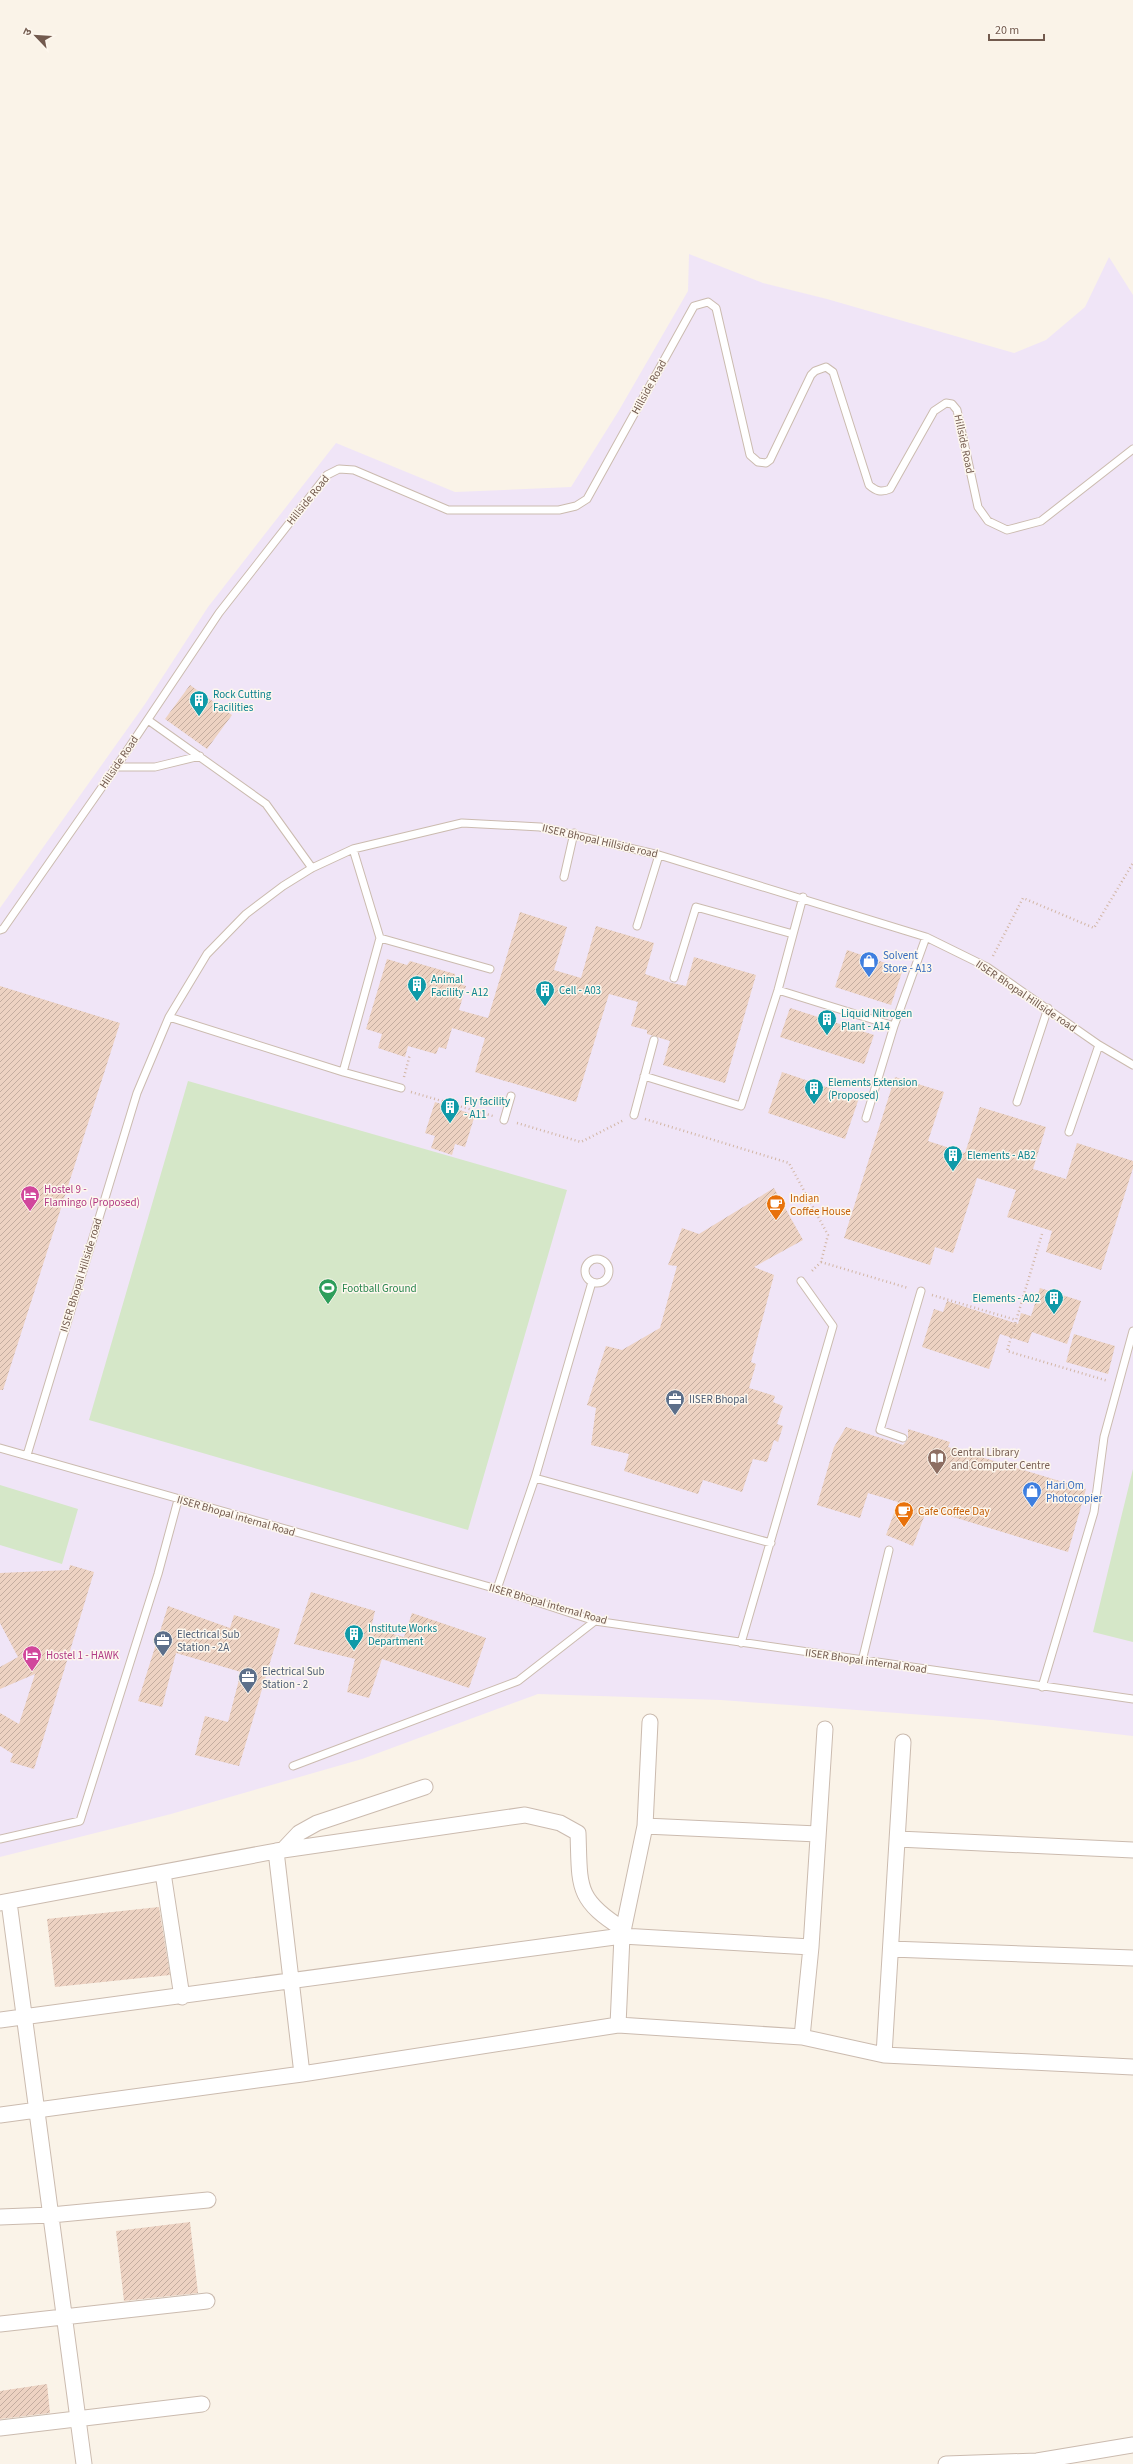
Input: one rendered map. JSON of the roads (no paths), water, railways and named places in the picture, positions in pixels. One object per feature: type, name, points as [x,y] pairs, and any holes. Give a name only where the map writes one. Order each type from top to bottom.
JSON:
[{"type":"street","points":[[618,2026],[623,1932],[645,1826],[650,1722]]},
{"type":"street","points":[[802,2037],[811,1947],[825,1729]]},
{"type":"street","points":[[884,2055],[903,1742]]},
{"type":"street","points":[[280,1850],[299,1833],[317,1823],[425,1786]]},
{"type":"street","points":[[84,2464],[24,2018],[4,1902],[280,1850],[525,1815],[544,1818],[560,1823],[578,1833],[580,1880],[584,1893],[599,1914],[623,1932]]},
{"type":"street","points":[[645,1826],[818,1834]]},
{"type":"street","points":[[898,1839],[1133,1850]]},
{"type":"street","points":[[280,1850],[291,1982],[302,2074]]},
{"type":"street","points":[[163,1873],[182,1996]]},
{"type":"street","points":[[0,2020],[291,1982],[623,1932],[811,1947]]},
{"type":"street","points":[[891,1949],[1133,1958]]},
{"type":"street","points":[[0,2115],[302,2074],[618,2026],[802,2037],[884,2055],[1133,2067]]},
{"type":"street","points":[[0,2217],[51,2215],[208,2200]]},
{"type":"street","points":[[0,2324],[207,2301]]},
{"type":"street","points":[[0,2428],[202,2404]]},
{"type":"street","points":[[946,2464],[1037,2461],[1133,2445]]},
{"type":"lane","name":"Hillside Road","points":[[0,930],[3,930],[116,767],[219,613],[327,475],[333,471],[345,469],[354,470],[455,511],[559,510],[582,504],[587,499],[694,306],[702,302],[708,302],[716,308],[750,455],[758,462],[762,463],[770,460],[811,375],[815,371],[826,367],[832,372],[869,485],[876,491],[884,492],[890,489],[934,411],[946,403],[952,404],[957,410],[978,507],[988,521],[1007,530],[1041,521],[1133,449]]},
{"type":"lane","points":[[148,720],[266,804],[312,868]]},
{"type":"lane","points":[[116,767],[155,767],[200,756]]},
{"type":"lane","name":"IISER Bhopal Hillside road","points":[[27,1454],[137,1093],[169,1017],[207,954],[246,914],[283,886],[312,868],[353,849],[462,823],[540,827],[574,833],[659,855],[803,897],[926,937],[987,967],[1048,1008],[1099,1045],[1133,1065]]},
{"type":"lane","points":[[564,877],[574,833]]},
{"type":"lane","points":[[343,1072],[380,938],[353,849]]},
{"type":"lane","points":[[637,926],[659,855]]},
{"type":"lane","points":[[644,1076],[741,1106],[778,990],[803,897]]},
{"type":"lane","points":[[674,978],[696,907],[793,934]]},
{"type":"lane","points":[[866,1118],[894,1026],[926,937]]},
{"type":"lane","points":[[380,938],[490,969]]},
{"type":"lane","points":[[778,990],[894,1026]]},
{"type":"lane","points":[[1017,1102],[1048,1008]]},
{"type":"lane","points":[[169,1017],[343,1072],[401,1088]]},
{"type":"lane","points":[[634,1115],[654,1040]]},
{"type":"lane","points":[[1069,1132],[1099,1045]]},
{"type":"lane","points":[[504,1120],[511,1096]]},
{"type":"lane","points":[[741,1643],[772,1543],[833,1326],[801,1280]]},
{"type":"lane","points":[[497,1589],[535,1478],[592,1282]]},
{"type":"lane","points":[[904,1438],[880,1430],[921,1291]]},
{"type":"lane","points":[[1042,1687],[1094,1512],[1104,1436],[1133,1331]]},
{"type":"lane","name":"IISER Bhopal internal Road","points":[[0,1448],[27,1454],[178,1500],[497,1589],[595,1621],[862,1661],[1133,1699]]},
{"type":"lane","points":[[535,1478],[772,1543]]},
{"type":"lane","points":[[0,1839],[80,1821],[158,1574],[178,1500]]},
{"type":"lane","points":[[862,1661],[889,1550]]},
{"type":"lane","points":[[293,1766],[518,1681],[595,1621]]},
{"type":"place","name":"Rock Cutting Facilities","points":[[199,717]]},
{"type":"place","name":"Solvent Store - A13","points":[[869,978]]},
{"type":"place","name":"Animal Facility - A12","points":[[417,1002]]},
{"type":"place","name":"Cell - A03","points":[[545,1007]]},
{"type":"place","name":"Liquid Nitrogen Plant - A14","points":[[827,1036]]},
{"type":"place","name":"Elements Extension (Proposed)","points":[[814,1105]]},
{"type":"place","name":"Fly facility - A11","points":[[450,1124]]},
{"type":"place","name":"Elements - AB2","points":[[953,1172]]},
{"type":"place","name":"Hostel 9 - Flamingo (Proposed)","points":[[30,1212]]},
{"type":"place","name":"Indian Coffee House","points":[[776,1221]]},
{"type":"place","name":"Football Ground","points":[[328,1305]]},
{"type":"place","name":"Elements - A02","points":[[1054,1315]]},
{"type":"place","name":"IISER Bhopal","points":[[675,1416]]},
{"type":"place","name":"Central Library and Computer Centre","points":[[937,1475]]},
{"type":"place","name":"Hari Om Photocopier","points":[[1032,1508]]},
{"type":"place","name":"Cafe Coffee Day","points":[[904,1528]]},
{"type":"place","name":"Institute Works Department","points":[[354,1651]]},
{"type":"place","name":"Electrical Sub Station - 2A","points":[[163,1657]]},
{"type":"place","name":"Hostel 1 - HAWK","points":[[32,1672]]},
{"type":"place","name":"Electrical Sub Station - 2","points":[[248,1694]]}]
